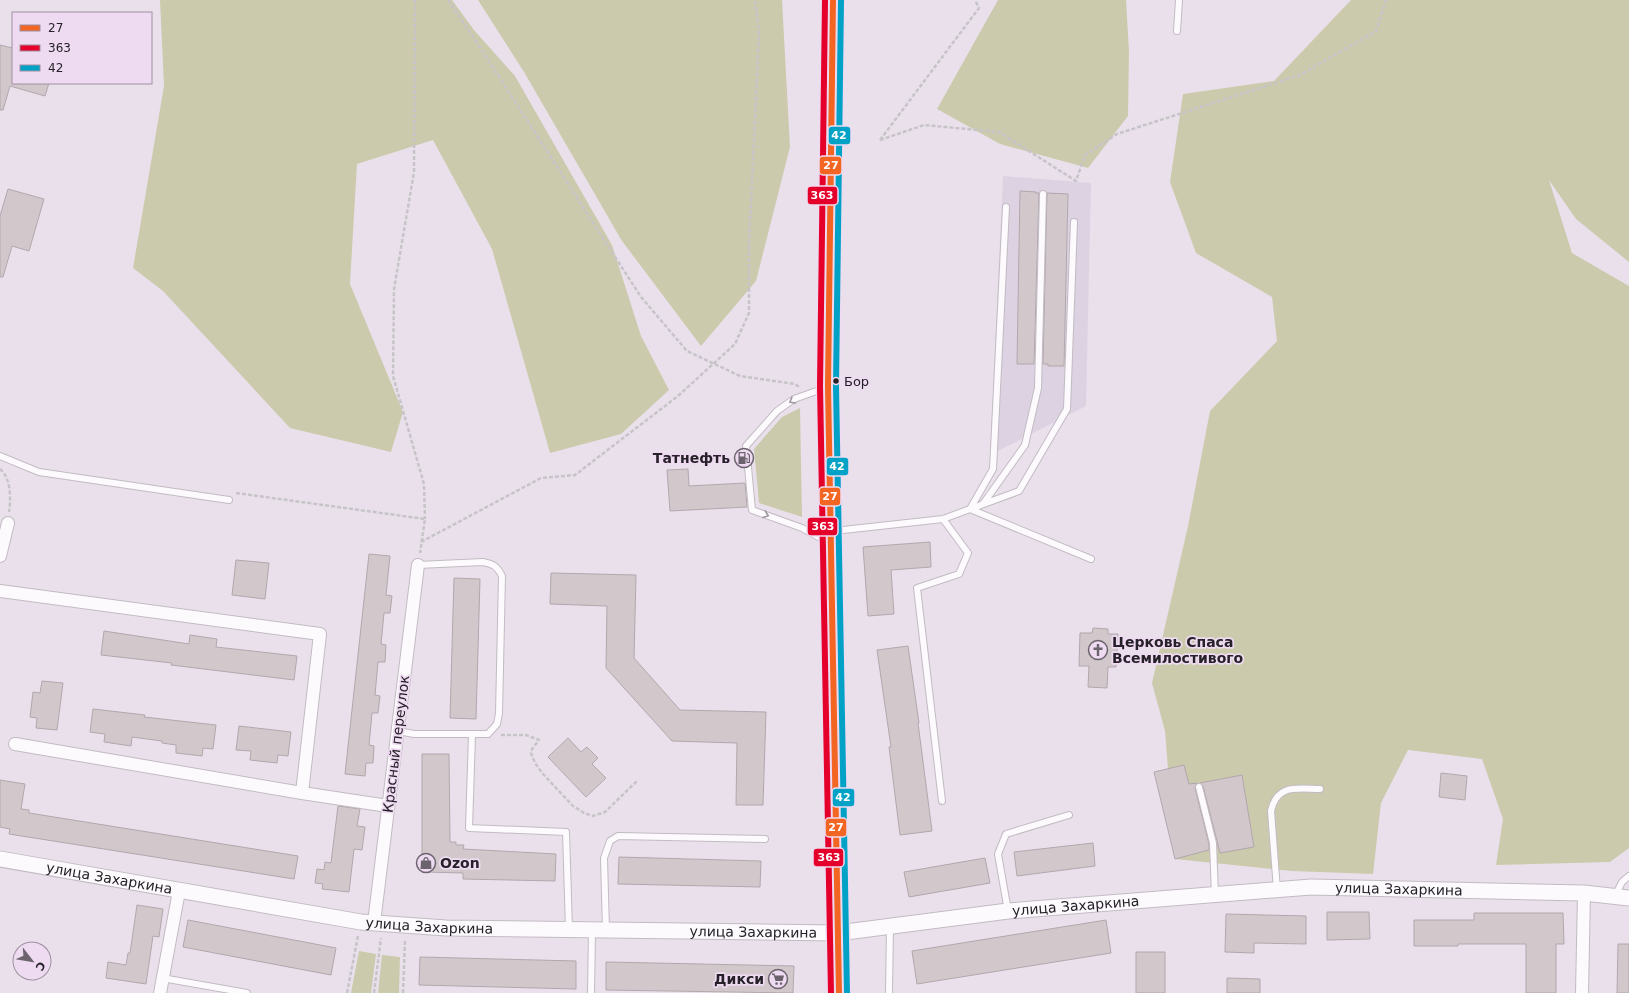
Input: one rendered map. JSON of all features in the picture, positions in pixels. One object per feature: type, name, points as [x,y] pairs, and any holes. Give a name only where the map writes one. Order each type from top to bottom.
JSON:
[{"type":"main road","points":[[833,0],[828,386],[839,993]]},
{"type":"street","points":[[0,556],[8,523]]},
{"type":"street","name":"Красный переулок","points":[[372,923],[398,731],[418,565]]},
{"type":"street","points":[[0,590],[320,634],[302,793]]},
{"type":"street","points":[[15,744],[302,793],[388,806]]},
{"type":"street","name":"улица Захаркина","points":[[0,859],[372,923],[446,928],[838,933],[1008,912],[1311,887],[1584,894],[1622,897]]},
{"type":"street","points":[[160,993],[179,891]]},
{"type":"street","points":[[1582,993],[1584,894]]},
{"type":"lane","points":[[1178,31],[1179,0]]},
{"type":"lane","points":[[983,504],[1025,444],[1038,388],[1043,194]]},
{"type":"lane","points":[[970,509],[993,469],[1006,207]]},
{"type":"lane","points":[[828,386],[794,399],[777,411],[746,446],[752,510],[830,537],[943,519],[1019,491],[1068,409],[1074,222]]},
{"type":"lane","points":[[0,456],[39,472],[229,500]]},
{"type":"lane","points":[[970,509],[1091,559]]},
{"type":"lane","points":[[942,801],[918,588],[959,574],[968,553],[943,519]]},
{"type":"lane","points":[[398,731],[414,734],[488,734],[497,724],[499,713],[502,576],[498,568],[493,564],[483,562],[418,565]]},
{"type":"lane","points":[[472,735],[469,828],[566,832],[569,930]]},
{"type":"lane","points":[[1199,787],[1213,843],[1215,895]]},
{"type":"lane","points":[[1276,890],[1271,810],[1276,796],[1284,790],[1320,789]]},
{"type":"lane","points":[[1008,912],[998,854],[1006,834],[1069,816]]},
{"type":"lane","points":[[591,993],[599,930],[604,858],[610,841],[618,836],[765,839]]},
{"type":"lane","points":[[1622,897],[1622,882],[1629,876]]},
{"type":"lane","points":[[888,993],[890,926]]},
{"type":"lane","points":[[162,978],[247,993]]},
{"type":"path","points":[[415,0],[414,172],[394,289],[393,376],[424,484],[425,519],[418,565]]},
{"type":"path","points":[[448,0],[641,297],[687,351],[740,376],[795,384],[806,394]]},
{"type":"path","points":[[421,542],[541,478],[575,475],[678,396],[735,344],[749,313],[750,245],[759,34],[756,0]]},
{"type":"path","points":[[974,0],[980,8],[880,140],[924,125],[999,132],[1076,181],[1085,155],[1117,134],[1300,76],[1376,31],[1386,0]]},
{"type":"path","points":[[0,469],[5,473],[11,498],[8,523]]},
{"type":"path","points":[[229,500],[232,492],[425,519]]},
{"type":"path","points":[[488,734],[526,734],[539,740],[532,749],[531,753],[535,763],[543,774],[573,806],[592,816],[605,812],[637,781]]},
{"type":"path","points":[[347,993],[372,923]]},
{"type":"path","points":[[372,923],[374,993]]},
{"type":"path","points":[[404,993],[406,925]]},
{"type":"shaded area","points":[[160,0],[452,0],[474,30],[515,76],[612,245],[641,336],[669,390],[621,434],[550,453],[492,249],[433,140],[357,164],[350,284],[403,412],[391,452],[290,428],[163,291],[133,268],[164,86]]},
{"type":"shaded area","points":[[478,0],[782,0],[790,147],[756,281],[701,346],[622,241],[524,72]]},
{"type":"shaded area","points":[[998,0],[1126,0],[1129,51],[1128,116],[1088,168],[1000,144],[937,109]]},
{"type":"shaded area","points":[[1351,0],[1629,0],[1629,262],[1576,219],[1549,180],[1572,253],[1629,286],[1629,848],[1610,862],[1496,865],[1503,819],[1482,759],[1408,750],[1381,803],[1373,874],[1292,871],[1175,859],[1165,731],[1152,683],[1188,526],[1210,411],[1277,341],[1272,297],[1196,253],[1170,182],[1183,94],[1274,81]]},
{"type":"shaded area","points":[[1003,176],[1091,183],[1086,406],[990,455]]},
{"type":"shaded area","points":[[800,408],[802,517],[759,503],[754,449],[782,417]]},
{"type":"shaded area","points":[[359,951],[376,954],[371,993],[351,993]]},
{"type":"shaded area","points":[[382,955],[400,957],[399,993],[378,993]]},
{"type":"building","points":[[0,45],[12,48],[12,84],[49,84],[45,96],[10,86],[3,110],[0,110]]},
{"type":"building","points":[[8,189],[44,199],[29,251],[12,246],[3,277],[0,277],[0,216]]},
{"type":"building","points":[[1020,191],[1039,193],[1034,364],[1017,364]]},
{"type":"building","points":[[1047,193],[1068,194],[1064,366],[1048,366],[1048,364],[1043,364]]},
{"type":"building","points":[[688,469],[689,486],[745,483],[747,507],[670,511],[667,470]]},
{"type":"building","points":[[930,542],[931,567],[891,570],[894,614],[868,616],[863,547]]},
{"type":"building","points":[[369,554],[390,556],[386,595],[392,596],[390,613],[384,613],[381,644],[386,645],[385,662],[378,662],[375,695],[380,696],[378,713],[372,713],[369,745],[374,746],[373,763],[366,763],[365,776],[345,774]]},
{"type":"building","points":[[236,560],[269,563],[265,599],[232,595]]},
{"type":"building","points":[[551,573],[636,575],[634,658],[680,710],[766,712],[763,805],[736,805],[737,743],[672,741],[606,668],[607,606],[550,604]]},
{"type":"building","points":[[454,578],[480,579],[476,719],[450,718]]},
{"type":"building","name":"Церковь Спаса Всемилостивого","points":[[1093,628],[1108,629],[1108,634],[1118,634],[1116,667],[1108,667],[1107,688],[1088,687],[1089,666],[1079,666],[1080,633],[1092,633]]},
{"type":"building","points":[[104,631],[189,644],[190,635],[217,639],[216,647],[297,656],[294,680],[101,655]]},
{"type":"building","points":[[908,646],[932,831],[900,835],[889,747],[891,747],[877,650]]},
{"type":"building","points":[[42,681],[63,683],[57,730],[36,728],[37,718],[30,717],[33,692],[40,693]]},
{"type":"building","points":[[93,709],[145,715],[144,717],[216,725],[213,749],[203,748],[202,756],[176,753],[176,745],[162,743],[162,741],[132,737],[131,746],[104,742],[105,734],[90,732]]},
{"type":"building","points":[[239,726],[291,732],[288,756],[278,755],[277,763],[250,760],[251,751],[236,750]]},
{"type":"building","points":[[568,738],[581,752],[587,747],[598,758],[592,764],[606,778],[586,797],[548,757]]},
{"type":"building","points":[[422,754],[449,754],[450,842],[456,842],[456,845],[464,845],[463,849],[556,854],[555,881],[463,879],[463,873],[425,872],[425,869],[422,869]]},
{"type":"building","points":[[1184,765],[1189,784],[1197,783],[1195,788],[1209,844],[1209,850],[1175,859],[1154,772]]},
{"type":"building","points":[[1441,773],[1467,776],[1465,800],[1439,797]]},
{"type":"building","points":[[1242,775],[1254,847],[1220,853],[1203,786],[1200,783]]},
{"type":"building","points":[[0,780],[25,784],[21,809],[29,810],[29,813],[298,856],[294,879],[9,834],[10,829],[0,827]]},
{"type":"building","points":[[338,806],[360,809],[357,826],[365,827],[362,850],[354,849],[349,892],[322,889],[323,884],[315,883],[317,869],[324,870],[325,862],[331,863]]},
{"type":"building","points":[[1093,843],[1095,866],[1017,876],[1014,852]]},
{"type":"building","points":[[619,857],[761,861],[760,887],[618,884]]},
{"type":"building","points":[[985,858],[990,883],[909,897],[904,872]]},
{"type":"building","points":[[137,905],[163,909],[159,937],[153,936],[146,984],[106,978],[108,962],[126,965],[128,953],[130,953]]},
{"type":"building","points":[[1327,912],[1369,912],[1370,939],[1327,940]]},
{"type":"building","points":[[1474,913],[1563,913],[1564,944],[1556,944],[1556,993],[1526,993],[1526,944],[1458,944],[1458,946],[1414,946],[1414,920],[1474,920]]},
{"type":"building","points":[[1226,914],[1306,916],[1306,944],[1254,943],[1254,953],[1225,952]]},
{"type":"building","points":[[188,920],[336,948],[331,975],[183,947]]},
{"type":"building","points":[[1106,920],[1111,953],[917,984],[912,951]]},
{"type":"building","points":[[1618,944],[1629,944],[1629,993],[1617,993]]},
{"type":"building","points":[[1136,952],[1165,952],[1165,993],[1136,993]]},
{"type":"building","points":[[420,957],[576,961],[576,989],[419,985]]},
{"type":"building","points":[[606,962],[794,966],[793,993],[606,990]]},
{"type":"building","points":[[1227,978],[1260,979],[1260,993],[1227,993]]},
{"type":"transit line","name":"363","points":[[825,0],[820,386],[831,993]]},
{"type":"transit line","name":"27","points":[[833,0],[828,386],[839,993]]},
{"type":"transit line","name":"42","points":[[841,0],[836,386],[847,993]]},
{"type":"place","name":"Бор","points":[[836,381]]},
{"type":"place","name":"Татнефть","points":[[744,458]]},
{"type":"place","name":"Церковь Спаса Всемилостивого","points":[[1098,650]]},
{"type":"place","name":"Ozon","points":[[426,863]]},
{"type":"place","name":"Дикси","points":[[778,979]]}]
